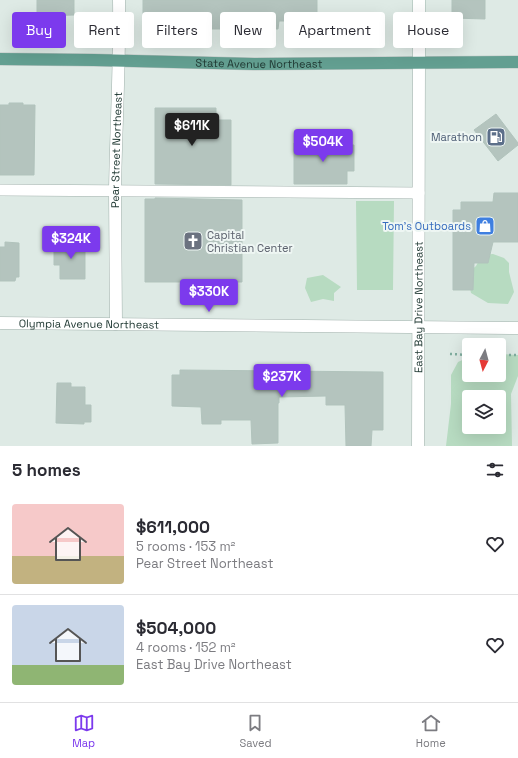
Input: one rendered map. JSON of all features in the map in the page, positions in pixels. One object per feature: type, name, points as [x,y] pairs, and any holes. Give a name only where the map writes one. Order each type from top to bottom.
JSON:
[{"type":"main road","name":"State Avenue Northeast","points":[[0,59],[254,64],[419,64],[518,62]]},
{"type":"street","name":"Pear Street Northeast","points":[[116,324],[115,192],[118,61],[120,37],[119,0]]},
{"type":"street","name":"East Bay Drive Northeast","points":[[418,446],[419,0]]},
{"type":"street","name":"Olympia Avenue Northeast","points":[[0,323],[518,328]]},
{"type":"lane","points":[[0,190],[419,193]]},
{"type":"path","points":[[450,354],[462,355]]},
{"type":"path","points":[[506,355],[518,355]]},
{"type":"green space","points":[[356,201],[394,201],[393,290],[357,290]]},
{"type":"green space","points":[[493,254],[504,258],[509,263],[509,272],[514,292],[508,304],[488,303],[471,293],[467,274],[476,266],[482,255]]},
{"type":"green space","points":[[323,275],[341,287],[334,293],[334,301],[323,299],[311,302],[305,288],[307,278]]},
{"type":"green space","points":[[506,354],[518,355],[518,376],[511,394],[512,446],[446,446],[451,404],[451,375],[458,362],[462,360],[462,382],[506,382]]},
{"type":"building","points":[[37,0],[74,0],[74,15],[66,15],[66,12],[37,12]]},
{"type":"building","points":[[143,0],[317,0],[317,12],[284,12],[284,21],[279,21],[278,29],[276,29],[276,12],[220,12],[220,29],[212,29],[212,12],[143,12]]},
{"type":"building","points":[[452,0],[485,0],[485,19],[463,18],[463,12],[452,12]]},
{"type":"building","points":[[9,103],[35,105],[34,175],[0,175],[0,105],[9,105]]},
{"type":"building","points":[[155,108],[216,108],[216,120],[231,120],[231,185],[155,184]]},
{"type":"building","name":"Marathon","points":[[496,114],[518,143],[518,145],[498,161],[474,130]]},
{"type":"building","points":[[294,143],[334,143],[334,145],[354,145],[354,171],[347,171],[347,184],[294,184]]},
{"type":"building","name":"Tom's Outboards","points":[[494,193],[518,193],[518,242],[493,242],[488,263],[474,263],[473,290],[453,290],[453,210],[461,210],[461,202],[493,202]]},
{"type":"building","name":"Capital Christian Center","points":[[145,199],[242,200],[242,282],[145,282]]},
{"type":"building","points":[[5,242],[19,243],[19,277],[16,277],[15,281],[0,281],[0,247],[5,247]]},
{"type":"building","points":[[54,243],[85,243],[85,279],[60,279],[60,265],[54,265]]},
{"type":"building","points":[[180,370],[383,372],[383,430],[372,430],[371,446],[346,446],[345,405],[326,405],[326,396],[279,397],[278,443],[252,444],[251,420],[221,420],[221,424],[202,424],[201,407],[172,406],[172,375],[180,375]]},
{"type":"building","points":[[57,383],[71,383],[71,387],[85,387],[85,405],[91,405],[91,422],[84,422],[84,424],[56,423]]},
{"type":"place","name":"Marathon","points":[[496,137]]},
{"type":"place","name":"Tom's Outboards","points":[[485,226]]},
{"type":"place","name":"Capital Christian Center","points":[[193,241]]}]
